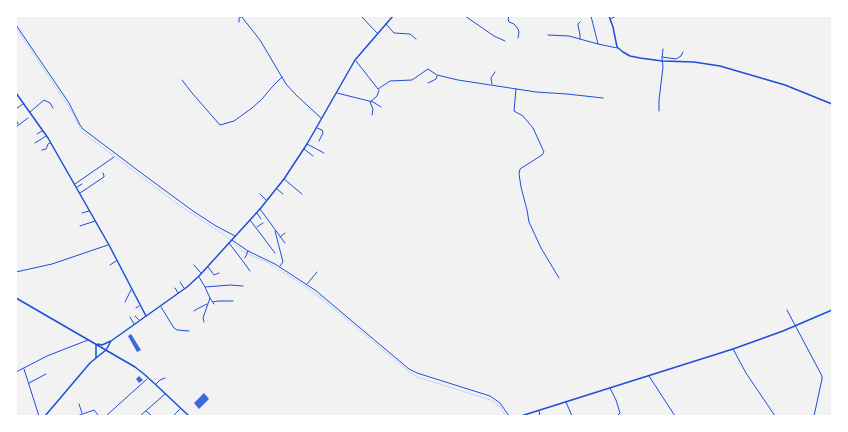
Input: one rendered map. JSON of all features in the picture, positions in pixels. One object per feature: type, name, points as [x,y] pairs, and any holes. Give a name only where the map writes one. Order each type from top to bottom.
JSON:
[{"type":"street","points":[[239,22],[242,16],[260,40],[286,84],[321,118]]},
{"type":"street","points":[[361,16],[378,34]]},
{"type":"street","points":[[96,344],[102,345],[111,341],[178,294],[201,274],[260,209],[284,179],[304,149],[355,60],[393,16]]},
{"type":"street","points":[[465,16],[494,36],[505,41]]},
{"type":"street","points":[[508,16],[509,22],[514,24],[518,29],[518,38]]},
{"type":"street","points":[[591,16],[598,44]]},
{"type":"street","points":[[609,16],[618,48],[622,52],[632,57],[662,62],[704,63],[784,85],[832,104]]},
{"type":"street","points":[[610,19],[616,16]]},
{"type":"street","points":[[580,22],[578,25],[580,40]]},
{"type":"street","points":[[386,24],[394,33],[410,34],[416,39]]},
{"type":"street","points":[[16,25],[69,103],[82,127],[134,168],[193,211],[235,236]]},
{"type":"street","points":[[548,35],[569,36],[580,40],[618,48]]},
{"type":"street","points":[[659,111],[658,100],[663,67],[663,50]]},
{"type":"street","points":[[662,57],[676,59],[679,58],[683,52]]},
{"type":"street","points":[[355,60],[379,90]]},
{"type":"street","points":[[371,101],[377,96],[379,90],[390,81],[413,79],[428,69],[437,75],[458,80],[536,92],[603,98]]},
{"type":"street","points":[[492,85],[491,78],[495,72]]},
{"type":"street","points":[[428,83],[436,79],[437,75]]},
{"type":"street","points":[[182,80],[220,125],[234,121],[252,108],[282,77]]},
{"type":"street","points":[[516,89],[514,111],[523,116],[533,128],[544,152],[542,155],[520,168],[521,187],[529,222],[541,248],[559,278]]},
{"type":"street","points":[[16,93],[51,142],[76,187],[88,205],[95,221],[146,316]]},
{"type":"street","points":[[337,93],[375,102],[381,107]]},
{"type":"street","points":[[30,112],[44,100],[50,103],[53,108]]},
{"type":"street","points":[[371,101],[370,103],[373,109],[372,115]]},
{"type":"street","points":[[16,109],[24,103]]},
{"type":"street","points":[[16,127],[28,118]]},
{"type":"street","points":[[16,119],[18,125]]},
{"type":"street","points":[[316,127],[322,130],[323,133],[319,141]]},
{"type":"street","points":[[37,134],[43,130]]},
{"type":"street","points":[[35,143],[47,136]]},
{"type":"street","points":[[42,150],[46,149],[48,144],[51,142]]},
{"type":"street","points":[[307,144],[324,153]]},
{"type":"street","points":[[304,149],[313,156]]},
{"type":"street","points":[[75,184],[114,156]]},
{"type":"street","points":[[80,193],[103,178],[103,173]]},
{"type":"street","points":[[284,179],[302,194]]},
{"type":"street","points":[[76,187],[82,184]]},
{"type":"street","points":[[277,188],[283,194]]},
{"type":"street","points":[[260,194],[266,200]]},
{"type":"street","points":[[260,209],[285,243]]},
{"type":"street","points":[[82,213],[90,211]]},
{"type":"street","points":[[256,212],[261,219]]},
{"type":"street","points":[[250,219],[275,252]]},
{"type":"street","points":[[80,226],[95,221]]},
{"type":"street","points":[[257,228],[262,223]]},
{"type":"street","points":[[274,229],[283,262],[280,267]]},
{"type":"street","points":[[280,237],[285,233]]},
{"type":"street","points":[[231,240],[307,284],[339,309],[409,369],[417,373],[490,396],[500,403],[509,416]]},
{"type":"street","points":[[228,243],[250,271]]},
{"type":"street","points":[[16,272],[52,264],[109,245]]},
{"type":"street","points":[[245,258],[248,251]]},
{"type":"street","points":[[110,265],[117,261]]},
{"type":"street","points":[[194,265],[201,274]]},
{"type":"street","points":[[208,266],[214,275],[219,273]]},
{"type":"street","points":[[307,284],[317,272]]},
{"type":"street","points":[[199,276],[214,304]]},
{"type":"street","points":[[180,282],[184,289]]},
{"type":"street","points":[[205,287],[230,285],[243,286]]},
{"type":"street","points":[[175,288],[178,294]]},
{"type":"street","points":[[125,302],[132,289]]},
{"type":"street","points":[[16,298],[129,363],[156,384],[188,416]]},
{"type":"street","points":[[204,322],[203,318],[210,298]]},
{"type":"street","points":[[213,302],[233,301]]},
{"type":"street","points":[[194,311],[208,304]]},
{"type":"street","points":[[136,308],[140,305]]},
{"type":"street","points":[[161,306],[174,328],[177,330],[188,330]]},
{"type":"street","points":[[787,310],[822,378],[814,416]]},
{"type":"street","points":[[521,416],[733,349],[796,326],[832,310]]},
{"type":"street","points":[[135,316],[139,321]]},
{"type":"street","points":[[130,317],[135,324]]},
{"type":"street","points":[[16,372],[46,356],[88,340]]},
{"type":"street","points":[[45,416],[96,358],[106,350],[111,341]]},
{"type":"street","points":[[96,344],[96,358]]},
{"type":"street","points":[[733,349],[746,373],[775,416]]},
{"type":"street","points":[[24,368],[39,416]]},
{"type":"street","points":[[29,384],[46,374]]},
{"type":"street","points":[[649,376],[675,416]]},
{"type":"street","points":[[106,416],[148,378]]},
{"type":"street","points":[[156,384],[165,378]]},
{"type":"street","points":[[610,388],[620,413],[617,416]]},
{"type":"street","points":[[140,416],[165,394]]},
{"type":"street","points":[[566,402],[572,416]]},
{"type":"street","points":[[79,404],[83,414]]},
{"type":"street","points":[[174,416],[180,408]]},
{"type":"street","points":[[78,416],[94,410],[99,416]]},
{"type":"street","points":[[146,411],[152,416]]},
{"type":"street","points":[[539,411],[540,416]]},
{"type":"building","points":[[131,334],[141,350],[137,352],[128,336]]},
{"type":"building","points":[[139,376],[143,380],[139,383],[136,379]]},
{"type":"building","points":[[204,393],[209,399],[199,409],[194,403]]},
{"type":"waterway","points":[[16,28],[71,110],[82,132],[179,205],[223,234],[244,252],[267,262],[308,288],[408,371],[417,377],[491,400],[500,407],[506,416]]}]
